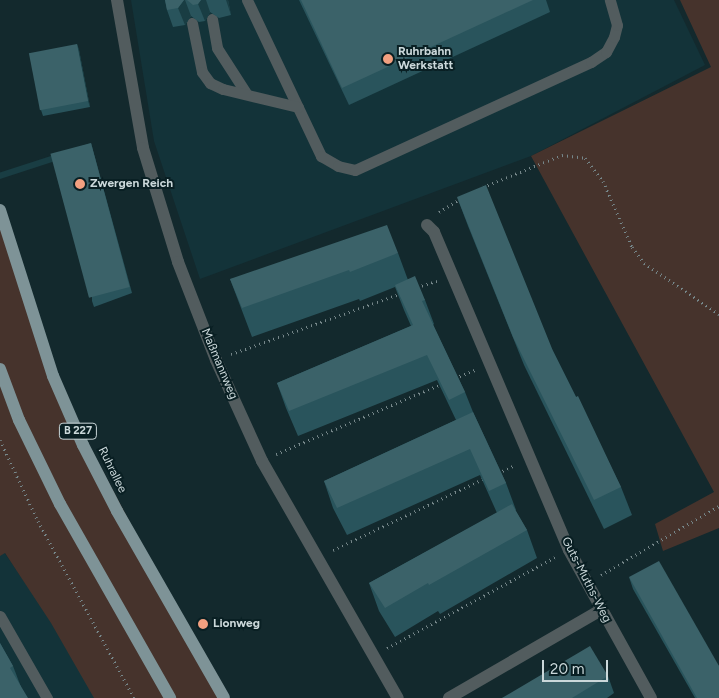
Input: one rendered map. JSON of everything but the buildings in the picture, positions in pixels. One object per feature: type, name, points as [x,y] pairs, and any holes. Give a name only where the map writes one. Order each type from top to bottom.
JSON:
[{"type":"main road","name":"Ruhrallee","points":[[0,210],[53,376],[84,444],[116,511],[224,698]]},
{"type":"main road","points":[[0,369],[19,420],[60,504],[170,698]]},
{"type":"street","name":"Maßmannweg","points":[[117,0],[146,158],[178,262],[216,360],[262,461],[315,558],[398,698]]},
{"type":"street","name":"Guts-Muths-Weg","points":[[426,225],[434,232],[489,364],[532,457],[569,550],[600,610],[651,698]]},
{"type":"street","points":[[449,698],[600,610]]},
{"type":"lane","points":[[247,0],[321,156],[338,166],[355,170],[591,62],[606,52],[614,38],[617,25],[610,0]]},
{"type":"lane","points":[[212,19],[217,48],[246,93]]},
{"type":"lane","points":[[192,23],[202,72],[210,83],[298,107]]},
{"type":"lane","points":[[0,616],[47,698]]},
{"type":"path","points":[[478,190],[562,155],[585,158],[603,181],[632,247],[644,263],[719,314]]},
{"type":"path","points":[[426,225],[448,206],[470,194]]},
{"type":"path","points":[[216,360],[452,276]]},
{"type":"path","points":[[454,379],[489,364]]},
{"type":"path","points":[[262,461],[321,433],[445,383]]},
{"type":"path","points":[[0,440],[76,594],[134,698]]},
{"type":"path","points":[[496,474],[532,457]]},
{"type":"path","points":[[315,558],[486,478]]},
{"type":"path","points":[[586,584],[719,506]]},
{"type":"path","points":[[372,656],[569,550]]},
{"type":"shaded area","points":[[131,0],[674,0],[705,65],[531,156],[200,279],[154,141]]},
{"type":"shaded area","points":[[680,0],[719,0],[719,528],[663,551],[655,524],[714,492],[531,156],[711,67]]},
{"type":"shaded area","points":[[0,215],[52,375],[223,698],[94,698],[51,623],[5,553],[0,556],[0,374],[62,503],[0,365]]},
{"type":"shaded area","points":[[4,552],[53,623],[95,698],[0,698],[0,555]]},
{"type":"place","name":"Ruhrbahn Werkstatt","points":[[388,59]]},
{"type":"place","name":"Zwergen Reich","points":[[80,184]]},
{"type":"place","name":"Lionweg","points":[[203,624]]}]
